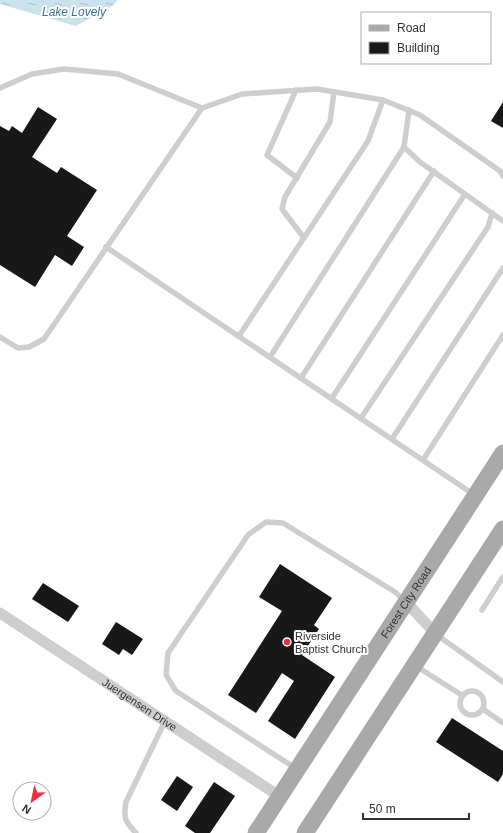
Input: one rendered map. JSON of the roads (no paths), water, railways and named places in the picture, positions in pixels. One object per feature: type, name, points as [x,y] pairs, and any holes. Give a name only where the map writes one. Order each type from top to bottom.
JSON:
[{"type":"main road","name":"Forest City Road","points":[[256,833],[503,453]]},
{"type":"main road","points":[[305,833],[503,529]]},
{"type":"street","points":[[406,602],[435,633]]},
{"type":"street","name":"Juergensen Drive","points":[[0,613],[279,796]]},
{"type":"lane","points":[[0,88],[32,74],[64,69],[118,74],[202,108]]},
{"type":"lane","points":[[0,337],[18,348],[29,347],[44,339],[202,108],[242,94],[317,89],[383,100],[420,115],[502,173]]},
{"type":"lane","points":[[296,90],[267,155],[297,178]]},
{"type":"lane","points":[[304,238],[282,209],[285,197],[330,122],[334,92]]},
{"type":"lane","points":[[239,336],[368,141],[383,100]]},
{"type":"lane","points":[[270,357],[404,147],[409,110]]},
{"type":"lane","points":[[404,147],[434,171],[503,221]]},
{"type":"lane","points":[[301,378],[434,171]]},
{"type":"lane","points":[[332,398],[465,194]]},
{"type":"lane","points":[[361,418],[488,227],[492,213]]},
{"type":"lane","points":[[106,247],[332,398],[475,496]]},
{"type":"lane","points":[[392,439],[503,268]]},
{"type":"lane","points":[[423,460],[503,336]]},
{"type":"lane","points":[[297,769],[176,692],[166,675],[168,653],[248,535],[266,522],[283,523],[395,592],[406,602]]},
{"type":"lane","points":[[482,610],[503,577]]},
{"type":"lane","points":[[435,633],[503,682]]},
{"type":"lane","points":[[414,665],[462,696]]},
{"type":"lane","points":[[469,691],[477,692],[483,698],[483,709],[473,715],[465,713],[460,703],[462,696],[469,691]]},
{"type":"lane","points":[[483,709],[503,723]]},
{"type":"lane","points":[[136,833],[126,822],[124,815],[126,802],[165,721]]},
{"type":"water","name":"Lake Lovely","points":[[0,0],[118,0],[112,6],[76,26],[0,4]]},
{"type":"place","name":"Riverside Baptist Church","points":[[287,642]]}]
